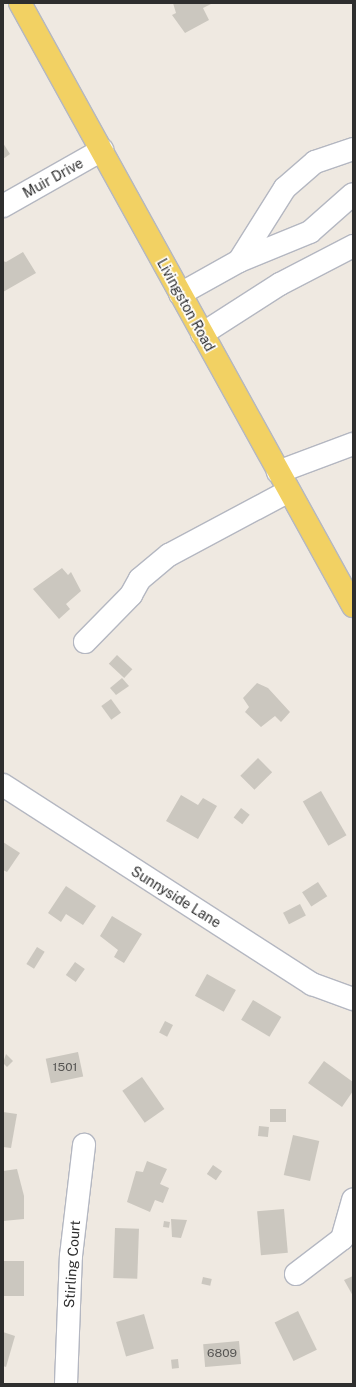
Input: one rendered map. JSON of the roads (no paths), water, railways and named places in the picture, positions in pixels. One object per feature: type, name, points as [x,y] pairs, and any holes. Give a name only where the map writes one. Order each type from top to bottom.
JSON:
[{"type":"main road","name":"Livingston Road","points":[[20,3],[353,606]]},
{"type":"street","points":[[239,261],[286,188],[315,162],[353,149]]},
{"type":"street","name":"Muir Drive","points":[[3,206],[102,150]]},
{"type":"street","points":[[180,294],[239,261],[310,232],[353,194]]},
{"type":"street","points":[[202,334],[280,284],[353,246]]},
{"type":"street","points":[[278,472],[353,444]]},
{"type":"street","points":[[84,642],[131,595],[140,579],[169,555],[289,491]]},
{"type":"street","name":"Sunnyside Lane","points":[[3,785],[312,984],[353,999]]},
{"type":"street","name":"Stirling Court","points":[[66,1384],[71,1256],[84,1145]]},
{"type":"street","points":[[296,1274],[342,1239],[353,1200]]}]
